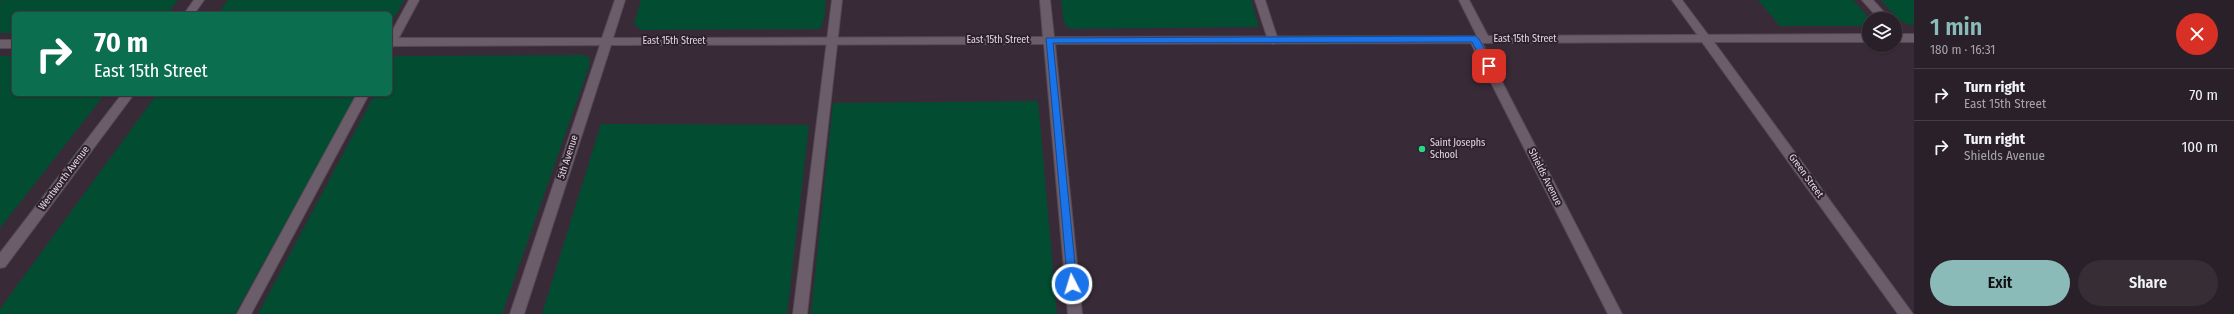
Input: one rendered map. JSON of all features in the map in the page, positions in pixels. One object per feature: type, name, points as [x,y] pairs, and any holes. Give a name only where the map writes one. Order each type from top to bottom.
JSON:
[{"type":"street","points":[[190,12],[199,0]]},
{"type":"street","points":[[392,39],[414,0]]},
{"type":"street","name":"5th Avenue","points":[[517,314],[620,0]]},
{"type":"street","points":[[800,314],[837,0]]},
{"type":"street","points":[[1045,0],[1075,314]]},
{"type":"street","points":[[1260,0],[1273,40]]},
{"type":"street","name":"Shields Avenue","points":[[1464,0],[1480,39],[1615,314]]},
{"type":"street","name":"Green Street","points":[[1677,0],[1906,314]]},
{"type":"street","points":[[1867,0],[1878,12]]},
{"type":"street","points":[[1902,36],[1914,38]]},
{"type":"street","name":"East 15th Street","points":[[392,43],[1862,38]]},
{"type":"street","points":[[0,44],[12,44]]},
{"type":"street","name":"Wentworth Avenue","points":[[0,263],[126,96]]},
{"type":"street","points":[[244,314],[362,96]]},
{"type":"green space","points":[[2,0],[178,0],[169,12],[12,12],[12,33],[0,33],[0,2]]},
{"type":"green space","points":[[228,0],[404,0],[392,22],[392,12],[219,12]]},
{"type":"green space","points":[[641,0],[826,0],[824,19],[820,29],[641,30],[634,24]]},
{"type":"green space","points":[[1061,0],[1251,0],[1259,27],[1070,29],[1064,24]]},
{"type":"green space","points":[[1758,0],[1853,0],[1864,12],[1862,12],[1862,26],[1780,26]]},
{"type":"green space","points":[[1881,0],[1914,0],[1914,25],[1902,21],[1902,12],[1892,12]]},
{"type":"green space","points":[[584,55],[589,58],[590,64],[502,314],[258,314],[374,96],[392,96],[392,62],[395,56]]},
{"type":"green space","points":[[0,56],[12,56],[12,96],[103,96],[0,228]]},
{"type":"green space","points":[[156,96],[356,96],[235,314],[0,314],[0,309]]},
{"type":"green space","points":[[1038,101],[1057,314],[811,314],[833,103]]},
{"type":"green space","points":[[601,124],[809,125],[787,314],[542,314]]},
{"type":"place","name":"Saint Josephs School","points":[[1422,149]]},
{"type":"route","points":[[1072,284],[1049,40],[1475,39],[1489,66]]}]
